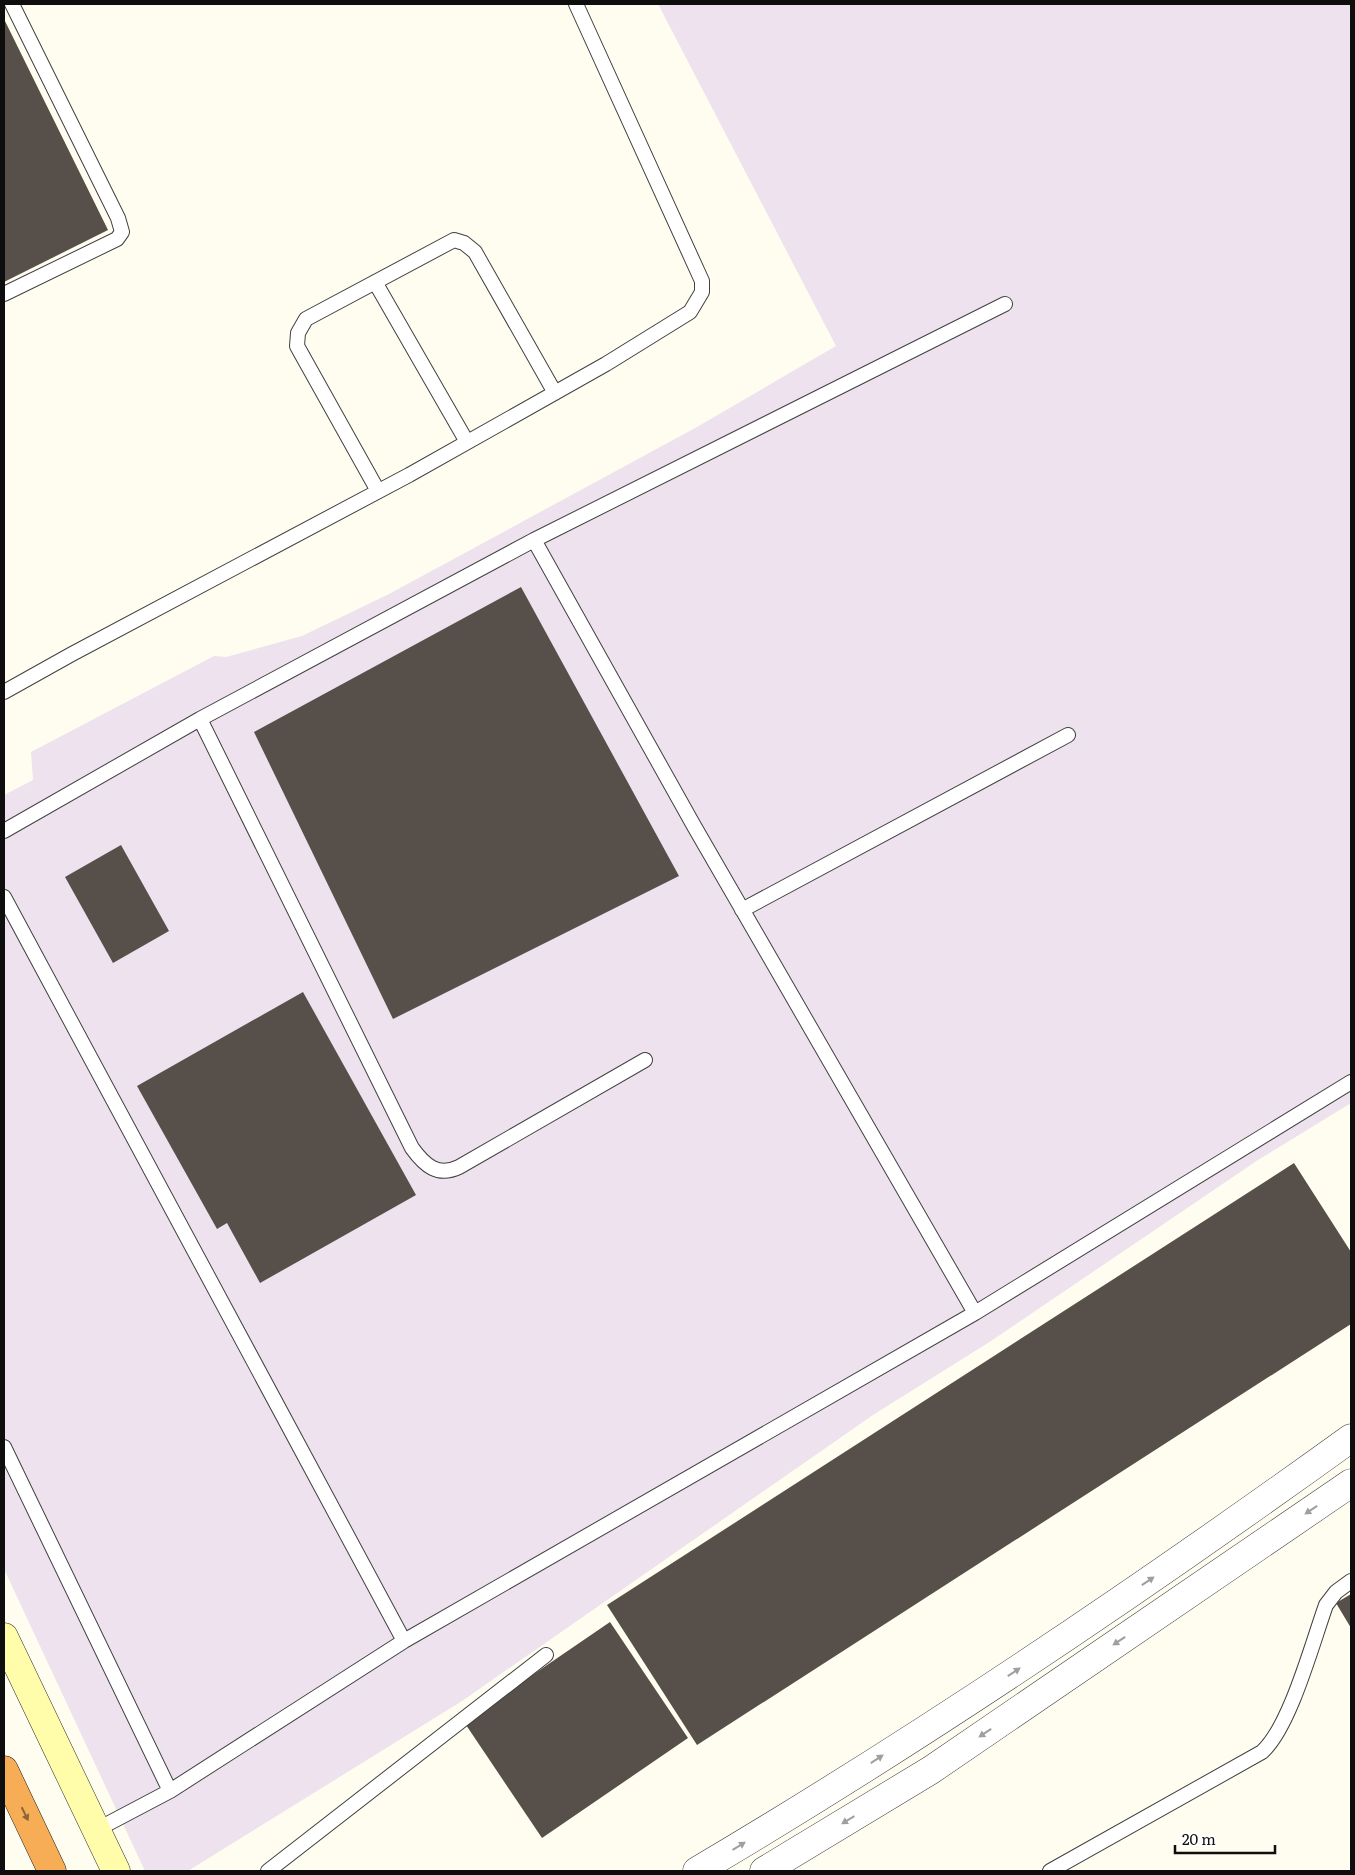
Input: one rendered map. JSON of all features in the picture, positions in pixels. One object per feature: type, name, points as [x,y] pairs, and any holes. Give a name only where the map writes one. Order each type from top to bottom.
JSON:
[{"type":"highway","points":[[4,1770],[52,1871]]},
{"type":"main road","points":[[4,1638],[116,1871]]},
{"type":"street","points":[[697,1871],[767,1829],[1041,1654],[1242,1517],[1351,1438]]},
{"type":"street","points":[[764,1871],[931,1770],[1351,1483]]},
{"type":"lane","points":[[4,294],[117,239],[122,232],[118,218],[12,4]]},
{"type":"lane","points":[[4,692],[467,442],[555,393],[690,312],[702,292],[702,281],[576,4]]},
{"type":"lane","points":[[378,491],[297,346],[298,333],[306,319],[454,240],[464,243],[475,252],[555,393]]},
{"type":"lane","points":[[375,282],[467,442]]},
{"type":"lane","points":[[4,831],[200,719],[534,540],[1005,304]]},
{"type":"lane","points":[[534,540],[742,910],[975,1313]]},
{"type":"lane","points":[[200,719],[412,1148],[429,1167],[439,1171],[451,1171],[645,1060]]},
{"type":"lane","points":[[742,910],[1068,735]]},
{"type":"lane","points":[[4,897],[404,1641]]},
{"type":"lane","points":[[96,1830],[170,1791],[404,1641],[975,1313],[1351,1082]]},
{"type":"lane","points":[[4,1447],[170,1791]]},
{"type":"lane","points":[[1050,1871],[1262,1752],[1270,1745],[1285,1720],[1326,1605],[1336,1592],[1351,1581]]},
{"type":"lane","points":[[268,1871],[546,1655]]},
{"type":"shaded area","points":[[658,4],[1351,4],[1351,1103],[1258,1160],[991,1341],[873,1415],[462,1701],[188,1871],[145,1871],[4,1569],[4,795],[33,780],[31,752],[214,656],[226,657],[302,636],[389,594],[697,427],[836,346]]},
{"type":"building","points":[[4,19],[108,230],[4,282]]},
{"type":"building","points":[[521,587],[679,876],[393,1019],[254,732]]},
{"type":"building","points":[[121,845],[169,931],[113,963],[65,877]]},
{"type":"building","points":[[303,992],[416,1195],[260,1283],[227,1223],[217,1229],[137,1086]]},
{"type":"building","points":[[1294,1163],[1351,1252],[1351,1324],[697,1745],[607,1605]]},
{"type":"building","points":[[1351,1594],[1351,1628],[1336,1603]]},
{"type":"building","points":[[610,1622],[688,1738],[542,1838],[464,1722]]}]
